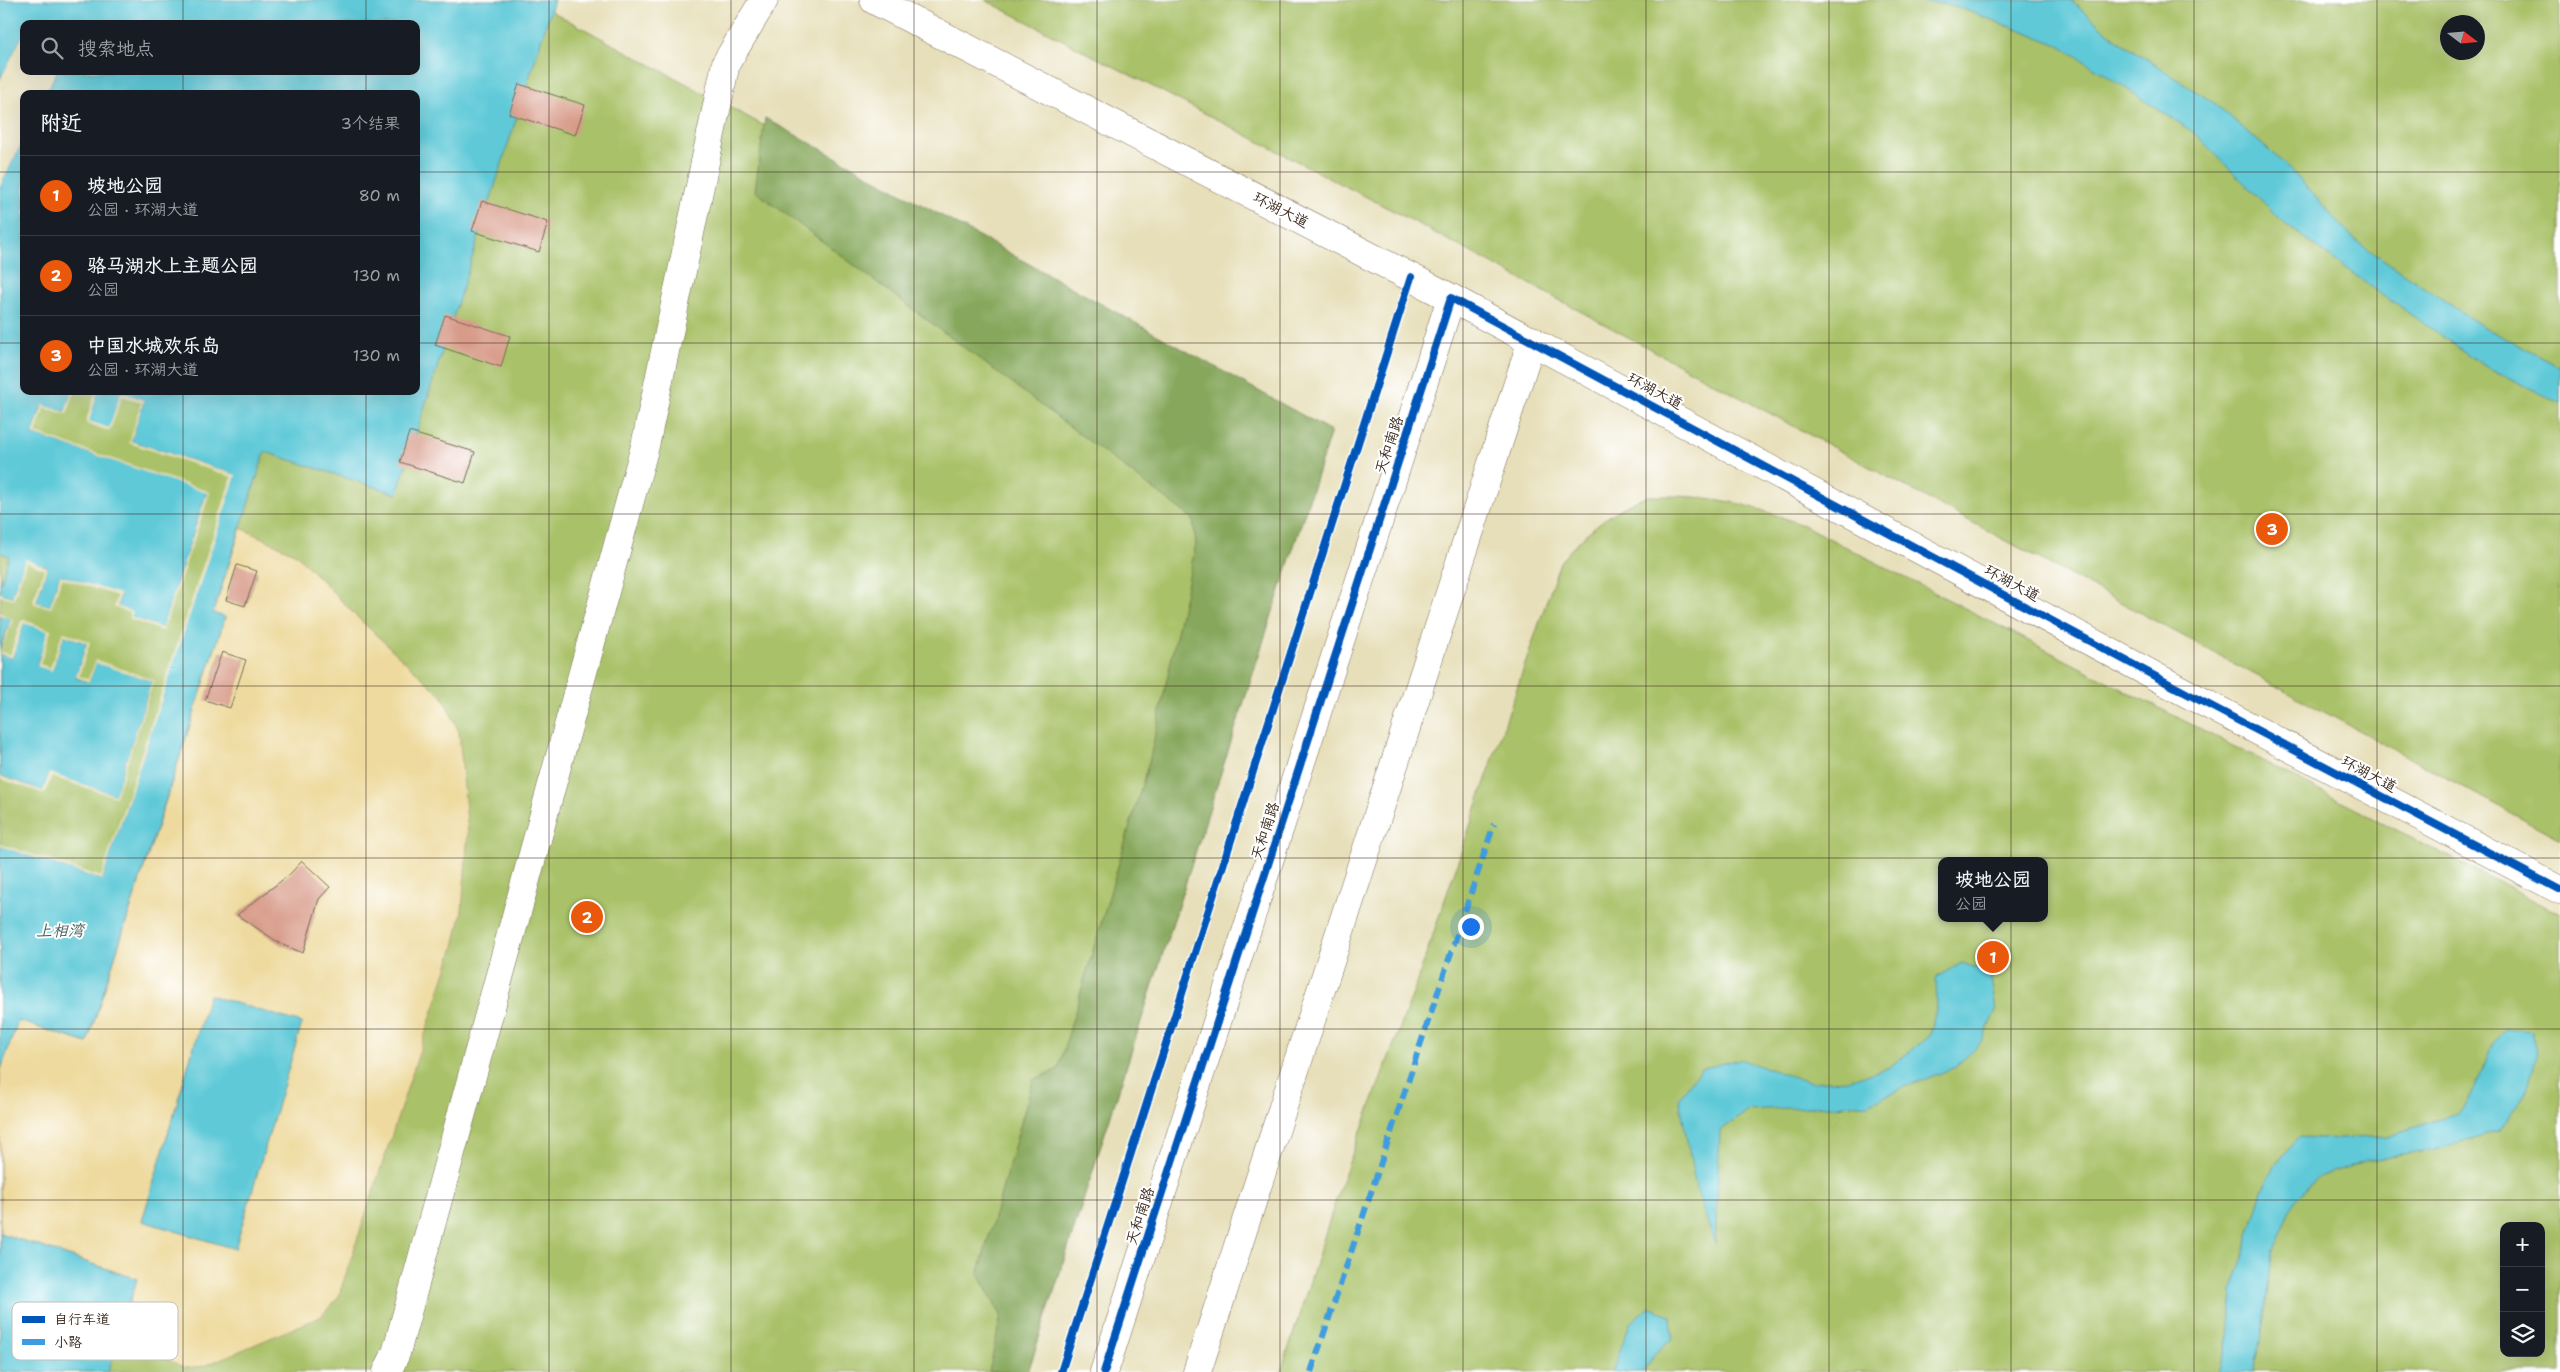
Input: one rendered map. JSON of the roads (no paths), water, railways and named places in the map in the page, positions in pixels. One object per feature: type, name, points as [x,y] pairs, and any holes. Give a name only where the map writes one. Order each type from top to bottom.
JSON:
[{"type":"street","points":[[387,1372],[396,1353],[645,446],[726,63],[764,0]]},
{"type":"street","name":"环湖大道","points":[[874,0],[1532,340],[2173,686],[2560,890]]},
{"type":"street","name":"天和南路","points":[[1104,1372],[1451,298]]},
{"type":"street","points":[[1197,1372],[1532,340]]},
{"type":"water","name":"上相湾","points":[[0,0],[554,0],[397,494],[265,452],[213,613],[225,617],[87,1043],[18,1021],[0,1072],[0,846],[102,880],[235,475],[131,441],[144,400],[128,395],[420,395],[420,90],[48,90],[55,75],[420,75],[420,20],[20,20],[20,41],[0,80]]},
{"type":"water","points":[[1905,0],[2070,0],[2116,39],[2217,105],[2289,168],[2356,241],[2482,326],[2560,367],[2560,403],[2483,365],[2374,289],[2285,224],[2193,132],[2061,46],[1952,5]]},
{"type":"water","points":[[20,146],[20,395],[71,395],[65,412],[42,405],[33,434],[207,492],[162,628],[130,617],[132,612],[117,606],[120,595],[60,575],[50,606],[36,602],[47,567],[25,560],[12,597],[0,593],[0,584],[9,556],[0,553],[0,186]]},
{"type":"water","name":"上相湾","points":[[97,395],[120,395],[109,429],[88,421]]},
{"type":"water","points":[[0,615],[11,619],[0,649]]},
{"type":"water","points":[[24,622],[49,631],[37,665],[52,670],[64,635],[87,643],[76,678],[89,682],[96,662],[152,681],[115,795],[49,774],[43,791],[0,776],[0,654],[12,658]]},
{"type":"water","points":[[1962,963],[1990,973],[1996,1010],[1982,1041],[1956,1067],[1900,1089],[1869,1104],[1749,1110],[1720,1131],[1715,1244],[1696,1188],[1679,1098],[1701,1069],[1739,1059],[1809,1082],[1848,1080],[1888,1068],[1930,1036],[1937,1004],[1936,977]]},
{"type":"water","points":[[209,995],[302,1023],[235,1249],[142,1221]]},
{"type":"water","points":[[2505,1028],[2532,1031],[2537,1056],[2527,1090],[2498,1132],[2435,1150],[2370,1160],[2319,1177],[2293,1202],[2273,1250],[2260,1347],[2253,1372],[2219,1372],[2228,1339],[2232,1290],[2263,1191],[2276,1163],[2300,1137],[2339,1139],[2388,1136],[2458,1113],[2475,1088],[2492,1045]]},
{"type":"water","points":[[0,1233],[137,1279],[130,1302],[12,1302],[12,1360],[112,1360],[108,1372],[0,1372]]},
{"type":"water","points":[[1650,1307],[1671,1316],[1673,1339],[1655,1353],[1644,1372],[1612,1372],[1630,1323]]},
{"type":"place","name":"中国水城欢乐岛","points":[[2272,529]]},
{"type":"place","name":"骆马湖水上主题公园","points":[[587,917]]},
{"type":"place","name":"坡地公园","points":[[1993,957]]}]
